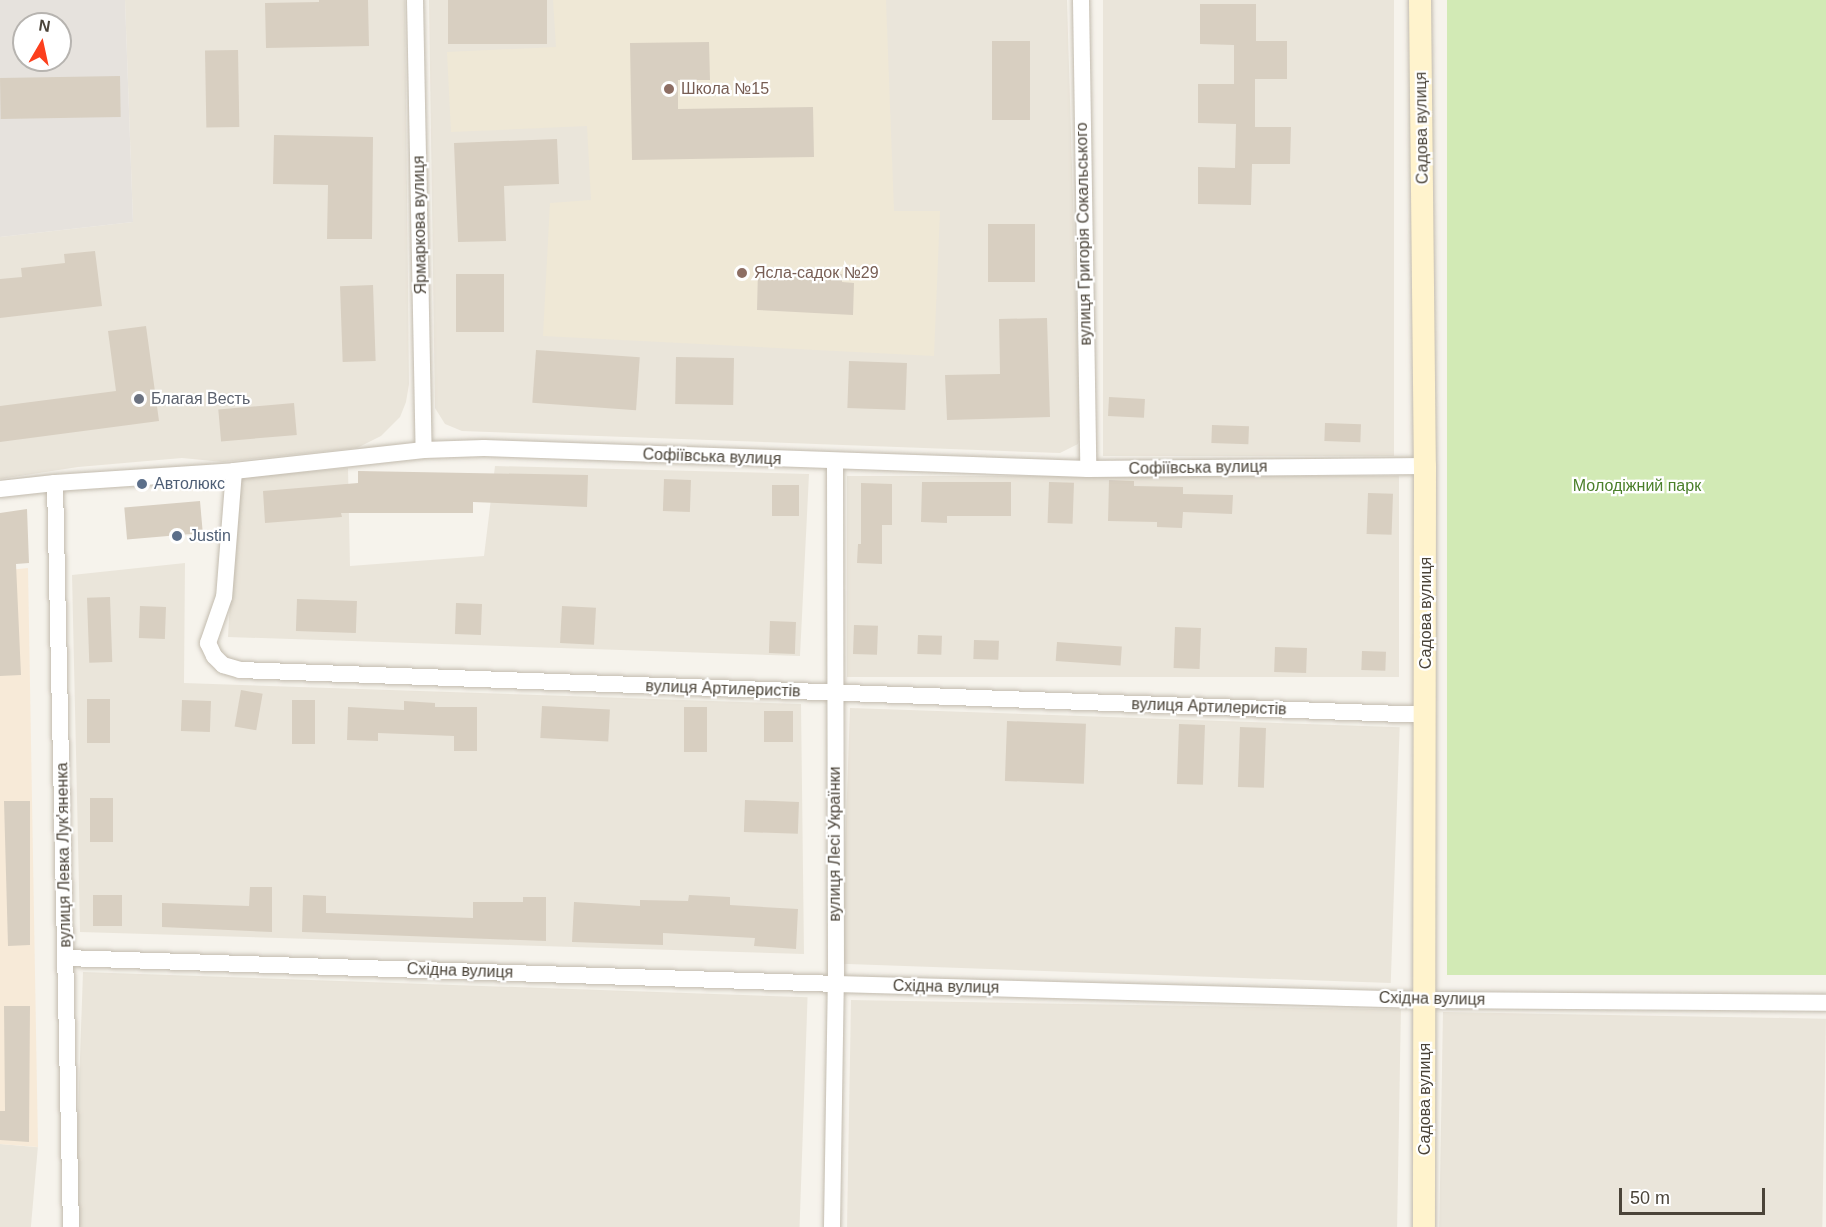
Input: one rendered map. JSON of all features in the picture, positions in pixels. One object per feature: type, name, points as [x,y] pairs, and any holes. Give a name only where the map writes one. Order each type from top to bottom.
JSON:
[{"type":"street","name":"Ярмаркова вулиця","points":[[415,0],[424,450]]},
{"type":"street","name":"вулиця Григорія Сокальського","points":[[1081,0],[1088,469]]},
{"type":"street","name":"Садова вулиця","points":[[1420,0],[1426,715],[1424,1227]]},
{"type":"street","name":"Софіївська вулиця","points":[[0,489],[234,471],[424,450],[484,448],[1088,469],[1425,466]]},
{"type":"street","name":"вулиця Лесі Українки","points":[[832,1227],[836,984],[835,461]]},
{"type":"street","name":"вулиця Артилеристів","points":[[234,471],[224,597],[208,643],[214,656],[222,665],[240,670],[1426,715]]},
{"type":"street","name":"вулиця Левка Лук'яненка","points":[[55,483],[71,1227]]},
{"type":"street","name":"Східна вулиця","points":[[66,958],[836,984],[1425,1000],[1826,1003]]},
{"type":"shaded area","points":[[0,0],[125,0],[133,222],[0,237]]},
{"type":"shaded area","points":[[125,0],[405,0],[409,384],[406,402],[400,417],[381,436],[357,448],[223,462],[182,458],[78,467],[0,479],[0,237],[133,222]]},
{"type":"shaded area","points":[[429,0],[1067,0],[1080,435],[1078,444],[1060,453],[462,431],[445,424],[435,408]]},
{"type":"shaded area","points":[[553,0],[886,0],[894,211],[940,211],[934,356],[543,336],[550,203],[591,200],[587,126],[451,132],[447,52],[556,47]]},
{"type":"shaded area","points":[[1103,0],[1394,0],[1394,456],[1103,456]]},
{"type":"shaded area","points":[[495,466],[809,474],[800,656],[228,637],[237,478],[348,468],[350,566],[484,556]]},
{"type":"shaded area","points":[[847,476],[1399,476],[1399,677],[847,677]]},
{"type":"shaded area","points":[[185,563],[184,683],[801,704],[804,954],[80,932],[72,575]]},
{"type":"shaded area","points":[[28,568],[38,1147],[0,1144],[0,571]]},
{"type":"shaded area","points":[[850,708],[1400,727],[1391,983],[841,964]]},
{"type":"shaded area","points":[[83,972],[808,997],[800,1227],[74,1227]]},
{"type":"shaded area","points":[[851,1000],[1401,1010],[1397,1227],[847,1227]]},
{"type":"shaded area","points":[[1443,1012],[1826,1019],[1822,1227],[1439,1227]]},
{"type":"shaded area","points":[[0,1144],[38,1147],[31,1227],[0,1227]]},
{"type":"green space","name":"Молодіжний парк","points":[[1447,0],[1826,0],[1826,975],[1447,975]]},
{"type":"building","points":[[319,0],[368,0],[369,46],[266,48],[265,3],[319,2]]},
{"type":"building","points":[[448,0],[547,0],[547,44],[448,44]]},
{"type":"building","points":[[1200,4],[1256,4],[1256,41],[1287,41],[1287,79],[1255,79],[1255,127],[1291,127],[1290,164],[1252,164],[1251,205],[1198,204],[1198,167],[1235,168],[1236,124],[1198,123],[1198,84],[1234,84],[1234,45],[1200,44]]},
{"type":"building","points":[[992,41],[1030,41],[1030,120],[992,120]]},
{"type":"building","points":[[709,42],[710,80],[678,80],[678,109],[813,107],[814,157],[632,160],[630,43]]},
{"type":"building","points":[[238,50],[239,127],[206,128],[205,51]]},
{"type":"building","points":[[120,76],[121,117],[1,119],[0,78]]},
{"type":"building","points":[[274,135],[373,137],[372,239],[327,239],[328,185],[273,184]]},
{"type":"building","points":[[557,139],[559,184],[504,186],[506,241],[458,242],[454,143]]},
{"type":"building","points":[[988,224],[1035,224],[1035,282],[988,282]]},
{"type":"building","points":[[95,251],[102,306],[0,318],[0,279],[22,277],[21,268],[65,263],[64,254]]},
{"type":"building","points":[[758,270],[842,274],[842,282],[854,283],[853,315],[757,310]]},
{"type":"building","points":[[456,274],[504,274],[504,332],[456,332]]},
{"type":"building","points":[[373,285],[376,361],[343,362],[340,286]]},
{"type":"building","points":[[1047,318],[1050,417],[947,420],[945,375],[1000,374],[999,319]]},
{"type":"building","points":[[146,326],[159,421],[0,442],[0,406],[116,391],[108,331]]},
{"type":"building","points":[[536,350],[640,357],[636,410],[532,403]]},
{"type":"building","points":[[676,357],[734,358],[733,405],[675,404]]},
{"type":"building","points":[[849,361],[907,363],[905,410],[847,408]]},
{"type":"building","points":[[1109,397],[1145,399],[1144,418],[1108,416]]},
{"type":"building","points":[[294,403],[297,435],[221,442],[218,410]]},
{"type":"building","points":[[1325,423],[1361,424],[1360,442],[1324,441]]},
{"type":"building","points":[[1212,425],[1249,426],[1248,444],[1211,443]]},
{"type":"building","points":[[358,471],[588,475],[587,507],[473,502],[473,513],[341,513],[342,517],[265,523],[263,491],[358,483]]},
{"type":"building","points":[[664,479],[691,480],[690,512],[663,511]]},
{"type":"building","points":[[1109,480],[1134,481],[1134,486],[1183,487],[1183,494],[1233,495],[1232,514],[1183,512],[1182,528],[1157,527],[1157,522],[1108,521]]},
{"type":"building","points":[[922,482],[1011,482],[1011,516],[947,516],[947,523],[921,522]]},
{"type":"building","points":[[1049,482],[1074,483],[1073,524],[1048,523]]},
{"type":"building","points":[[861,483],[892,484],[892,525],[882,525],[882,564],[857,563],[858,544],[861,544]]},
{"type":"building","points":[[772,485],[799,485],[799,516],[772,516]]},
{"type":"building","points":[[1368,493],[1393,494],[1392,535],[1367,534]]},
{"type":"building","points":[[200,501],[203,533],[127,540],[124,508]]},
{"type":"building","points":[[27,509],[29,563],[16,564],[21,675],[0,676],[0,513]]},
{"type":"building","points":[[110,597],[112,662],[89,663],[87,598]]},
{"type":"building","points":[[297,599],[357,601],[356,633],[296,631]]},
{"type":"building","points":[[456,603],[482,604],[481,635],[455,634]]},
{"type":"building","points":[[140,606],[166,607],[165,639],[139,638]]},
{"type":"building","points":[[562,606],[596,608],[594,645],[560,643]]},
{"type":"building","points":[[770,621],[796,622],[795,654],[769,653]]},
{"type":"building","points":[[854,625],[878,626],[877,655],[853,654]]},
{"type":"building","points":[[1175,627],[1201,628],[1200,669],[1174,668]]},
{"type":"building","points":[[918,635],[942,636],[941,655],[917,654]]},
{"type":"building","points":[[974,640],[999,641],[998,660],[973,659]]},
{"type":"building","points":[[1057,642],[1122,647],[1121,665],[1056,661]]},
{"type":"building","points":[[1275,647],[1307,648],[1306,673],[1274,672]]},
{"type":"building","points":[[1362,651],[1386,652],[1385,671],[1361,670]]},
{"type":"building","points":[[241,690],[263,694],[256,730],[235,726]]},
{"type":"building","points":[[87,699],[110,699],[110,743],[87,743]]},
{"type":"building","points":[[182,700],[211,701],[210,732],[181,731]]},
{"type":"building","points":[[292,700],[315,700],[315,744],[292,744]]},
{"type":"building","points":[[404,701],[435,703],[435,707],[477,707],[477,751],[454,751],[454,736],[378,733],[378,741],[347,740],[348,707],[404,710]]},
{"type":"building","points":[[542,706],[610,710],[608,742],[540,738]]},
{"type":"building","points":[[684,707],[707,707],[707,752],[684,752]]},
{"type":"building","points":[[764,711],[793,711],[793,742],[764,742]]},
{"type":"building","points":[[1007,721],[1086,724],[1084,784],[1005,781]]},
{"type":"building","points":[[1179,724],[1205,725],[1203,785],[1177,784]]},
{"type":"building","points":[[1240,727],[1266,728],[1264,788],[1238,787]]},
{"type":"building","points":[[90,798],[113,798],[113,842],[90,842]]},
{"type":"building","points":[[745,800],[799,802],[798,834],[744,832]]},
{"type":"building","points":[[4,801],[30,801],[30,945],[8,946]]},
{"type":"building","points":[[250,887],[272,887],[272,932],[162,927],[162,903],[249,906]]},
{"type":"building","points":[[93,895],[122,895],[122,926],[93,926]]},
{"type":"building","points":[[303,895],[326,896],[326,913],[473,918],[473,902],[523,902],[523,897],[546,897],[546,941],[302,932]]},
{"type":"building","points":[[689,895],[730,897],[730,905],[798,909],[796,949],[754,946],[755,938],[663,933],[663,945],[572,942],[574,902],[640,906],[640,900],[688,901]]},
{"type":"building","points":[[4,1006],[30,1006],[29,1142],[0,1140],[0,1111],[5,1111]]},
{"type":"place","name":"Школа №15","points":[[669,89]]},
{"type":"place","name":"Ясла-садок №29","points":[[742,273]]},
{"type":"place","name":"Благая Весть","points":[[139,399]]},
{"type":"place","name":"Автолюкс","points":[[142,484]]},
{"type":"place","name":"Justin","points":[[177,536]]}]
